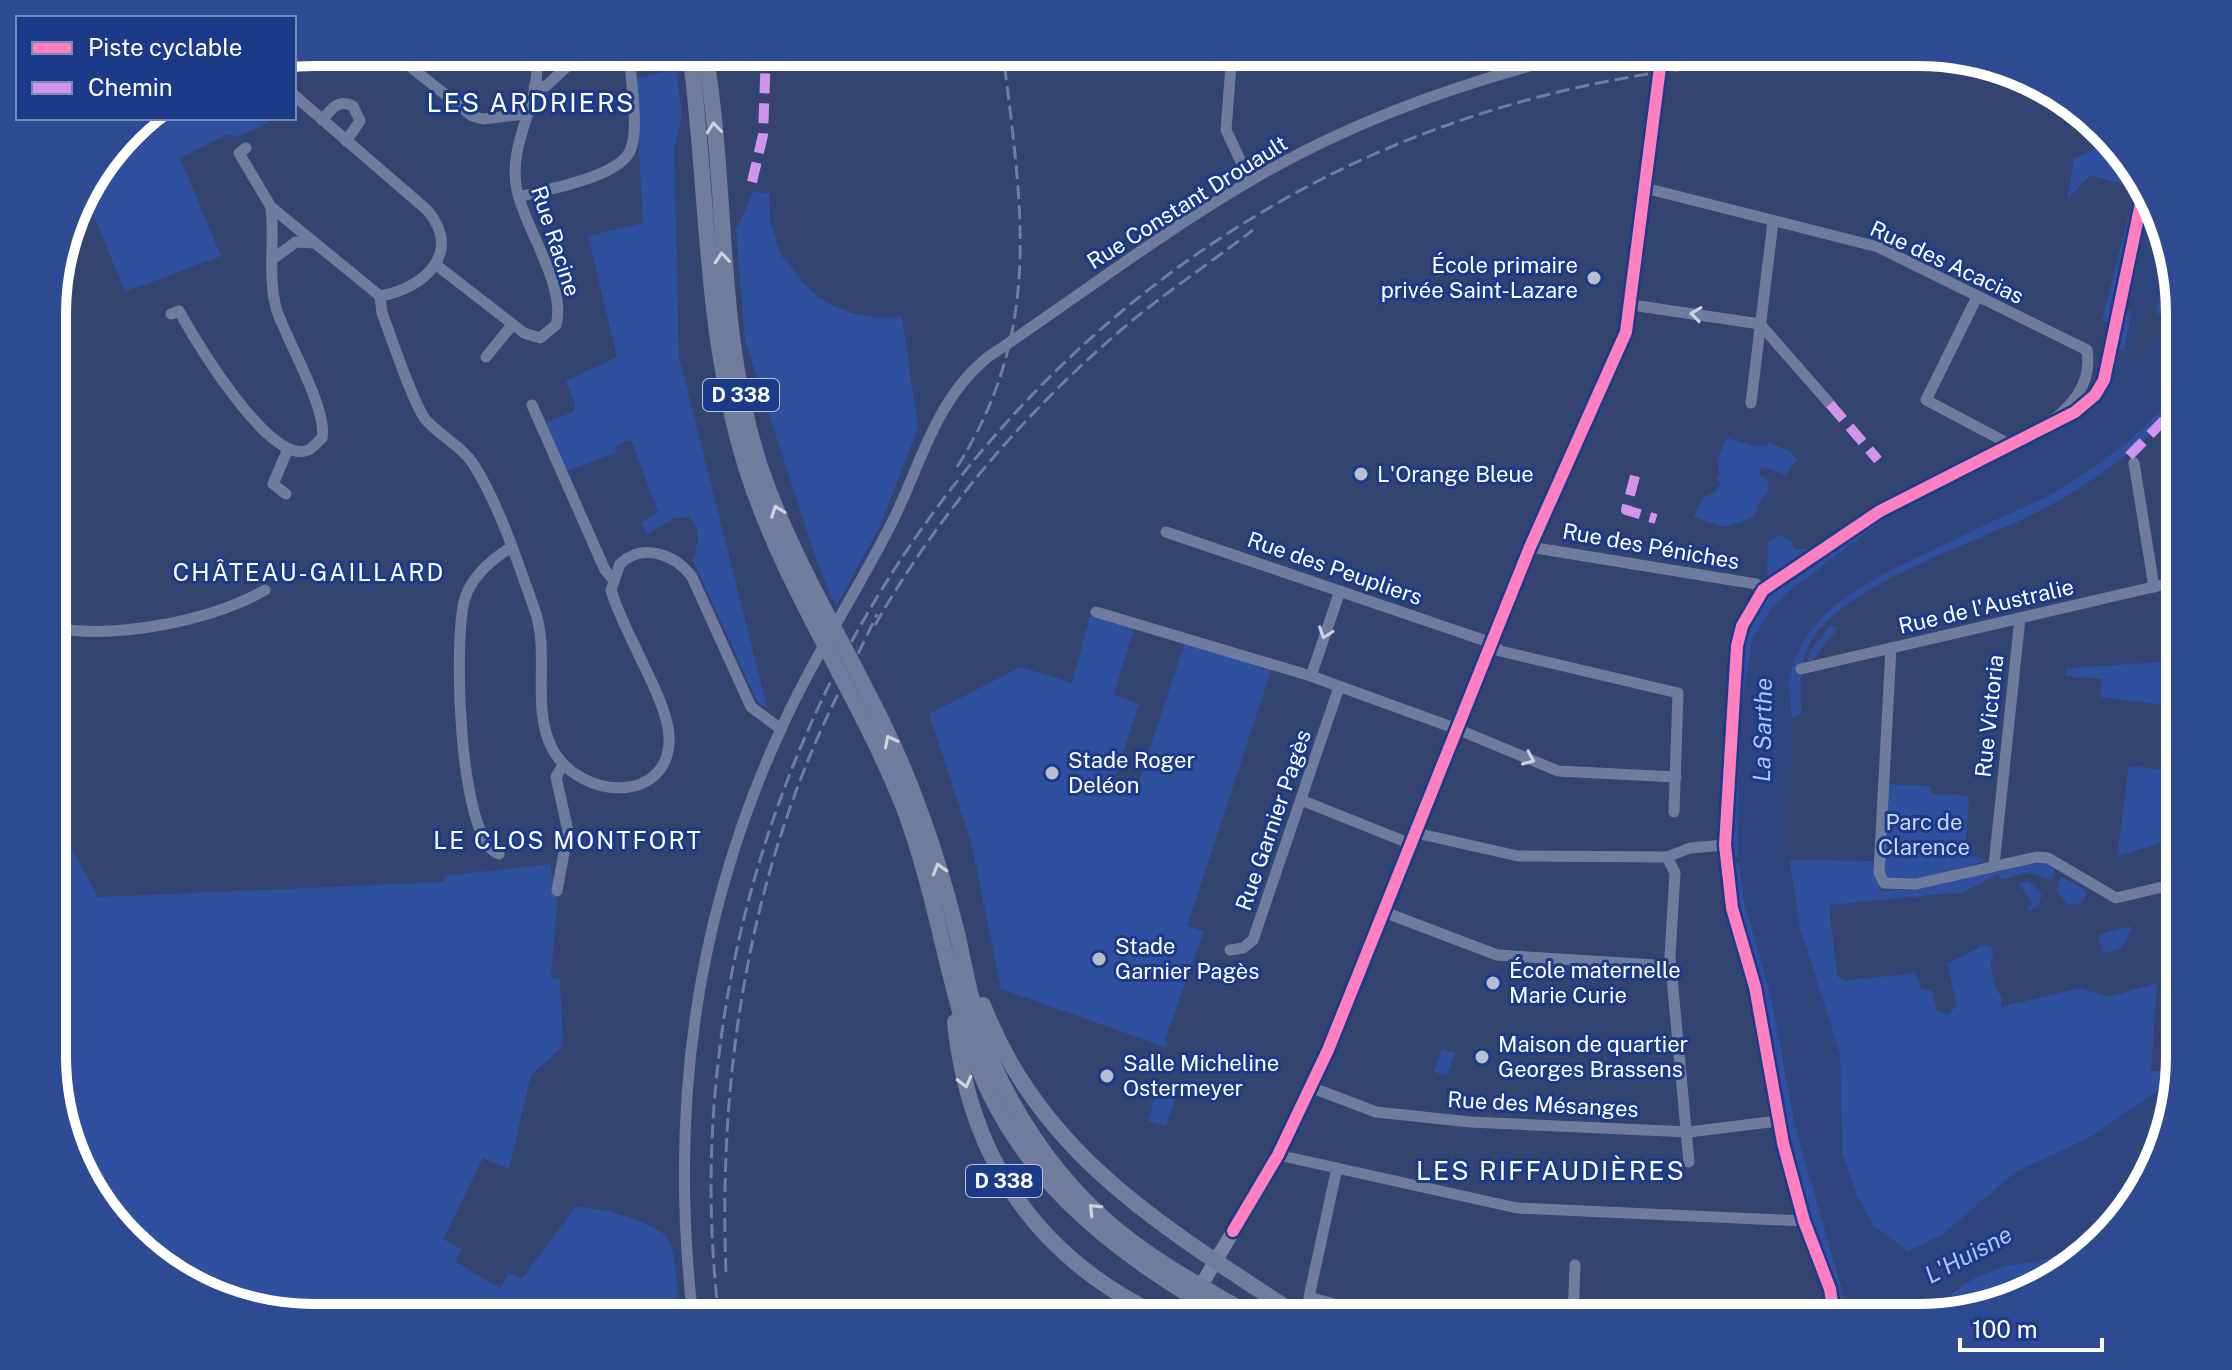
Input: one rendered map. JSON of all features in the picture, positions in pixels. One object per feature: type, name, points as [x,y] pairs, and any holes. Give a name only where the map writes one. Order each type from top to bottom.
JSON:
[{"type":"highway","points":[[684,67],[687,92],[697,109]]},
{"type":"highway","name":"D 338","points":[[692,67],[706,257],[718,358],[747,470],[801,587],[917,803],[957,936],[982,1035],[1012,1102],[1064,1177],[1150,1263],[1228,1303]]},
{"type":"highway","name":"D 338","points":[[708,67],[725,296],[739,387],[760,465],[801,587]]},
{"type":"highway","name":"D 338","points":[[859,697],[904,809],[951,977],[982,1074],[1000,1111],[1034,1163],[1079,1215],[1207,1303]]},
{"type":"highway","name":"D 338","points":[[957,936],[995,1034],[1043,1110],[1081,1155],[1125,1197],[1172,1234],[1216,1261]]},
{"type":"highway","name":"D 338","points":[[951,977],[959,1059],[986,1150],[1003,1179],[1042,1230],[1088,1273],[1139,1303]]},
{"type":"highway","points":[[1216,1261],[1280,1303]]},
{"type":"main road","points":[[1191,1303],[1278,1155],[1310,1087],[1384,912],[1530,547],[1609,374],[1632,305],[1660,66]]},
{"type":"street","points":[[1231,66],[1226,130],[1250,181]]},
{"type":"street","name":"Rue Constant Drouault","points":[[781,729],[895,518],[935,422],[965,375],[1160,238],[1250,181],[1332,138],[1406,106],[1484,78],[1529,66]]},
{"type":"street","points":[[411,67],[472,116],[483,119],[525,114]]},
{"type":"street","name":"Rue Racine","points":[[435,264],[512,325],[540,338],[551,330],[558,318],[544,255],[519,197],[515,156],[538,76],[537,67]]},
{"type":"street","points":[[534,87],[546,86],[567,67]]},
{"type":"street","points":[[519,197],[621,164],[631,149],[633,130],[630,67]]},
{"type":"street","points":[[296,97],[434,218],[441,243],[435,264],[421,282],[380,296]]},
{"type":"street","points":[[322,120],[335,105],[353,106],[360,121],[346,141]]},
{"type":"street","points":[[246,148],[239,153],[271,207],[380,296],[382,313],[425,419],[469,458],[489,495],[536,613],[547,732],[563,765],[598,787],[620,789],[637,785],[653,775],[668,749],[666,720],[615,604],[612,578],[605,570],[532,405]]},
{"type":"street","name":"Rue des Acacias","points":[[1645,188],[1878,247],[2087,350],[2089,359],[2082,386],[2072,404],[2049,424],[2013,446],[1926,400],[1977,297]]},
{"type":"street","points":[[171,314],[179,311],[218,376],[271,435],[288,449],[309,450],[322,438],[324,426],[276,307],[271,276],[271,207]]},
{"type":"street","points":[[1751,403],[1773,222]]},
{"type":"street","points":[[273,258],[296,242],[315,243]]},
{"type":"street","points":[[1632,305],[1760,324],[1830,404]]},
{"type":"street","points":[[486,357],[512,325]]},
{"type":"street","points":[[286,494],[273,484],[288,449]]},
{"type":"street","points":[[2134,463],[2154,587]]},
{"type":"street","name":"Rue des Peupliers","points":[[1166,532],[1492,643],[1500,651],[1678,693],[1676,777]]},
{"type":"street","name":"Rue des Péniches","points":[[1530,547],[1756,584],[1763,590]]},
{"type":"street","points":[[499,854],[484,843],[464,772],[460,629],[465,599],[472,583],[510,548]]},
{"type":"street","points":[[612,578],[628,557],[640,554],[665,555],[681,562],[698,590],[751,707],[781,729],[732,845],[697,991],[684,1169],[691,1304]]},
{"type":"street","name":"Rue de l'Australie","points":[[1801,669],[2165,584]]},
{"type":"street","points":[[66,630],[127,629],[224,610],[265,590]]},
{"type":"street","points":[[1311,676],[1340,591]]},
{"type":"street","points":[[1096,612],[1311,676],[1457,729],[1558,771],[1676,777],[1674,812]]},
{"type":"street","name":"Rue Victoria","points":[[1994,865],[2020,618]]},
{"type":"street","points":[[1891,648],[1880,879],[1890,886],[1916,884],[1994,865],[2048,858],[2116,898],[2165,886]]},
{"type":"street","name":"Rue Garnier Pagès","points":[[1230,950],[1243,948],[1253,940],[1339,687]]},
{"type":"street","points":[[557,891],[568,831],[556,777],[563,765]]},
{"type":"street","points":[[1301,800],[1413,838],[1518,856],[1667,857],[1690,848],[1725,845]]},
{"type":"street","points":[[1667,857],[1675,873],[1671,966],[1689,1132],[1689,1162]]},
{"type":"street","points":[[1384,912],[1497,955],[1671,966]]},
{"type":"street","name":"Rue des Mésanges","points":[[1310,1087],[1376,1112],[1470,1122],[1689,1132],[1778,1121],[1804,1221]]},
{"type":"street","points":[[1278,1155],[1517,1208],[1804,1221],[1830,1289],[1832,1303]]},
{"type":"street","points":[[1332,1303],[1309,1297],[1337,1168]]},
{"type":"street","points":[[1574,1303],[1575,1265]]},
{"type":"green space","points":[[676,69],[682,115],[674,149],[679,356],[767,707],[758,703],[693,560],[698,537],[693,522],[688,516],[673,519],[647,534],[641,523],[658,512],[631,440],[615,445],[616,453],[566,471],[545,423],[573,412],[575,405],[566,381],[617,357],[588,236],[643,223],[635,79]]},
{"type":"green space","points":[[160,120],[274,120],[240,136],[227,135],[180,158],[221,256],[125,292],[91,207],[127,150]]},
{"type":"green space","points":[[2099,146],[2130,185],[2090,175],[2067,200],[2074,159]]},
{"type":"green space","points":[[753,192],[769,193],[770,220],[782,259],[786,258],[795,273],[820,297],[850,313],[884,318],[902,316],[918,428],[880,526],[836,606],[818,565],[745,340],[736,231]]},
{"type":"green space","points":[[2134,193],[2141,206],[2119,308],[2132,311],[2124,350],[2111,347],[2115,324],[2102,321]]},
{"type":"green space","points":[[2163,281],[2165,316],[2163,318],[2156,311]]},
{"type":"green space","points":[[2165,405],[2165,420],[2137,446],[2090,481],[2056,502],[1920,564],[1852,601],[1826,623],[1808,647],[1801,679],[1801,713],[1793,718],[1790,674],[1807,636],[1839,603],[1881,574],[1929,549],[2058,490],[2108,457]]},
{"type":"green space","points":[[1727,438],[1750,445],[1766,446],[1769,442],[1791,452],[1797,460],[1785,475],[1761,466],[1759,474],[1767,480],[1769,491],[1758,504],[1755,517],[1724,527],[1694,517],[1702,498],[1716,491],[1720,484],[1716,479],[1720,474],[1717,459]]},
{"type":"green space","points":[[1892,513],[1773,607],[1752,640],[1739,721],[1739,857],[1726,856],[1737,646],[1754,600],[1767,584],[1768,543],[1780,535],[1790,540],[1795,550],[1812,548],[1856,525]]},
{"type":"green space","points":[[1090,616],[1134,628],[1114,695],[1139,704],[1115,778],[1137,787],[1185,642],[1271,671],[1187,926],[1204,931],[1165,1039],[1168,1048],[1001,989],[971,842],[929,714],[1021,667],[1072,683]]},
{"type":"green space","points":[[1831,625],[1837,629],[1811,662],[1808,660],[1811,650]]},
{"type":"green space","points":[[2165,662],[2165,705],[2100,697],[2102,679],[2066,676],[2067,668]]},
{"type":"green space","points":[[2129,766],[2165,770],[2165,842],[2117,856]]},
{"type":"green space","name":"Parc de Clarence","points":[[1885,784],[1931,786],[1931,794],[1969,796],[1965,855],[1988,860],[1914,882],[1891,883],[1883,874]]},
{"type":"green space","points":[[66,843],[98,897],[445,882],[444,876],[550,864],[557,903],[551,978],[560,979],[563,1046],[531,1075],[509,1169],[483,1158],[443,1239],[461,1249],[456,1262],[500,1288],[509,1274],[522,1279],[575,1207],[610,1212],[653,1227],[669,1240],[678,1297],[672,1304],[281,1302],[250,1296],[219,1285],[163,1253],[139,1231],[108,1194],[79,1136],[71,1105],[66,1056]]},
{"type":"green space","points":[[1790,860],[1872,861],[1880,891],[1916,889],[2043,862],[2055,868],[2052,880],[2027,872],[2002,880],[1998,874],[1964,892],[1829,905],[1837,976],[1844,981],[1915,973],[1921,989],[1932,991],[1937,1011],[1948,1015],[1957,1005],[1947,964],[1979,948],[1980,944],[1992,948],[1993,960],[1990,963],[1996,990],[2002,997],[2001,1007],[2080,988],[2109,997],[2157,983],[2151,1071],[2165,1069],[2163,1087],[2092,1136],[2016,1172],[1943,1234],[1908,1252],[1873,1225],[1857,1197],[1842,1153],[1840,1054],[1799,925]]},
{"type":"green space","points":[[1726,861],[1739,863],[1744,901],[1771,996],[1795,1125],[1846,1303],[1830,1303],[1778,1121],[1755,987],[1732,908]]},
{"type":"green space","points":[[2061,876],[2085,890],[2086,896],[2080,904],[2067,904],[2057,891]]},
{"type":"green space","points":[[2028,881],[2042,895],[2038,906],[2029,911],[2027,908],[2033,904],[2019,884]]},
{"type":"green space","points":[[2130,926],[2131,931],[2122,947],[2103,954],[2098,935]]},
{"type":"green space","points":[[1442,1049],[1455,1053],[1447,1076],[1434,1072]]},
{"type":"green space","points":[[1157,1090],[1176,1096],[1166,1126],[1148,1121]]},
{"type":"green space","points":[[2071,1251],[2042,1271],[1998,1291],[1944,1302],[1986,1272]]},
{"type":"water","points":[[2145,215],[2158,250],[2163,281],[2157,307],[2145,306],[2132,362],[2137,361],[2165,321],[2165,404],[2126,444],[2056,491],[1889,571],[1835,603],[1807,635],[1789,679],[1792,731],[1787,824],[1790,882],[1800,928],[1840,1054],[1842,1153],[1857,1197],[1873,1225],[1908,1251],[1943,1234],[2016,1172],[2093,1136],[2163,1089],[2158,1120],[2133,1180],[2115,1207],[2073,1249],[2036,1262],[2008,1265],[1977,1277],[1953,1290],[1943,1302],[1847,1303],[1804,1160],[1771,996],[1744,901],[1738,853],[1739,721],[1752,640],[1784,595],[1892,513],[2009,459],[2068,422],[2101,392],[2115,359],[2124,359],[2136,304],[2126,301]]},
{"type":"railway","points":[[718,1304],[712,1146],[731,977],[776,812],[843,657],[933,513],[1043,384],[1172,272],[1318,181],[1400,143],[1486,112],[1573,88],[1716,66]]},
{"type":"railway","points":[[957,467],[985,416],[1004,365],[1015,315],[1020,265],[1020,214],[1005,67]]},
{"type":"railway","points":[[875,625],[926,544],[955,505],[1050,396],[1137,317],[1253,230]]},
{"type":"railway","points":[[726,1272],[727,1137],[732,1071],[753,938],[769,873],[814,746],[877,614]]},
{"type":"marked path","points":[[752,182],[763,135],[765,67]]},
{"type":"marked path","points":[[1830,404],[1878,460]]},
{"type":"marked path","points":[[2129,456],[2165,419]]},
{"type":"marked path","points":[[1635,476],[1626,510],[1656,519]]},
{"type":"cycle path","points":[[1233,1231],[1278,1155],[1328,1050],[1530,547],[1626,332],[1660,66]]},
{"type":"cycle path","points":[[1832,1303],[1830,1289],[1804,1221],[1783,1143],[1755,987],[1732,908],[1725,845],[1737,646],[1742,626],[1763,590],[1880,511],[2075,412],[2095,395],[2104,380],[2140,206]]},
{"type":"place","name":"École primaire privée Saint-Lazare","points":[[1594,278]]},
{"type":"place","name":"L'Orange Bleue","points":[[1361,474]]},
{"type":"place","name":"Stade Roger Deléon","points":[[1052,773]]},
{"type":"place","name":"Stade Garnier Pagès","points":[[1099,959]]},
{"type":"place","name":"École maternelle Marie Curie","points":[[1493,983]]},
{"type":"place","name":"Maison de quartier Georges Brassens","points":[[1482,1057]]},
{"type":"place","name":"Salle Micheline Ostermeyer","points":[[1107,1076]]},
{"type":"district","name":"LES ARDRIERS","points":[[531,102]]},
{"type":"district","name":"CHÂTEAU-GAILLARD","points":[[309,572]]},
{"type":"district","name":"LE CLOS MONTFORT","points":[[568,840]]},
{"type":"district","name":"LES RIFFAUDIÈRES","points":[[1551,1170]]},
{"type":"water label","name":"La Sarthe","points":[[1762,730]]},
{"type":"water label","name":"L'Huisne","points":[[1968,1254]]}]
